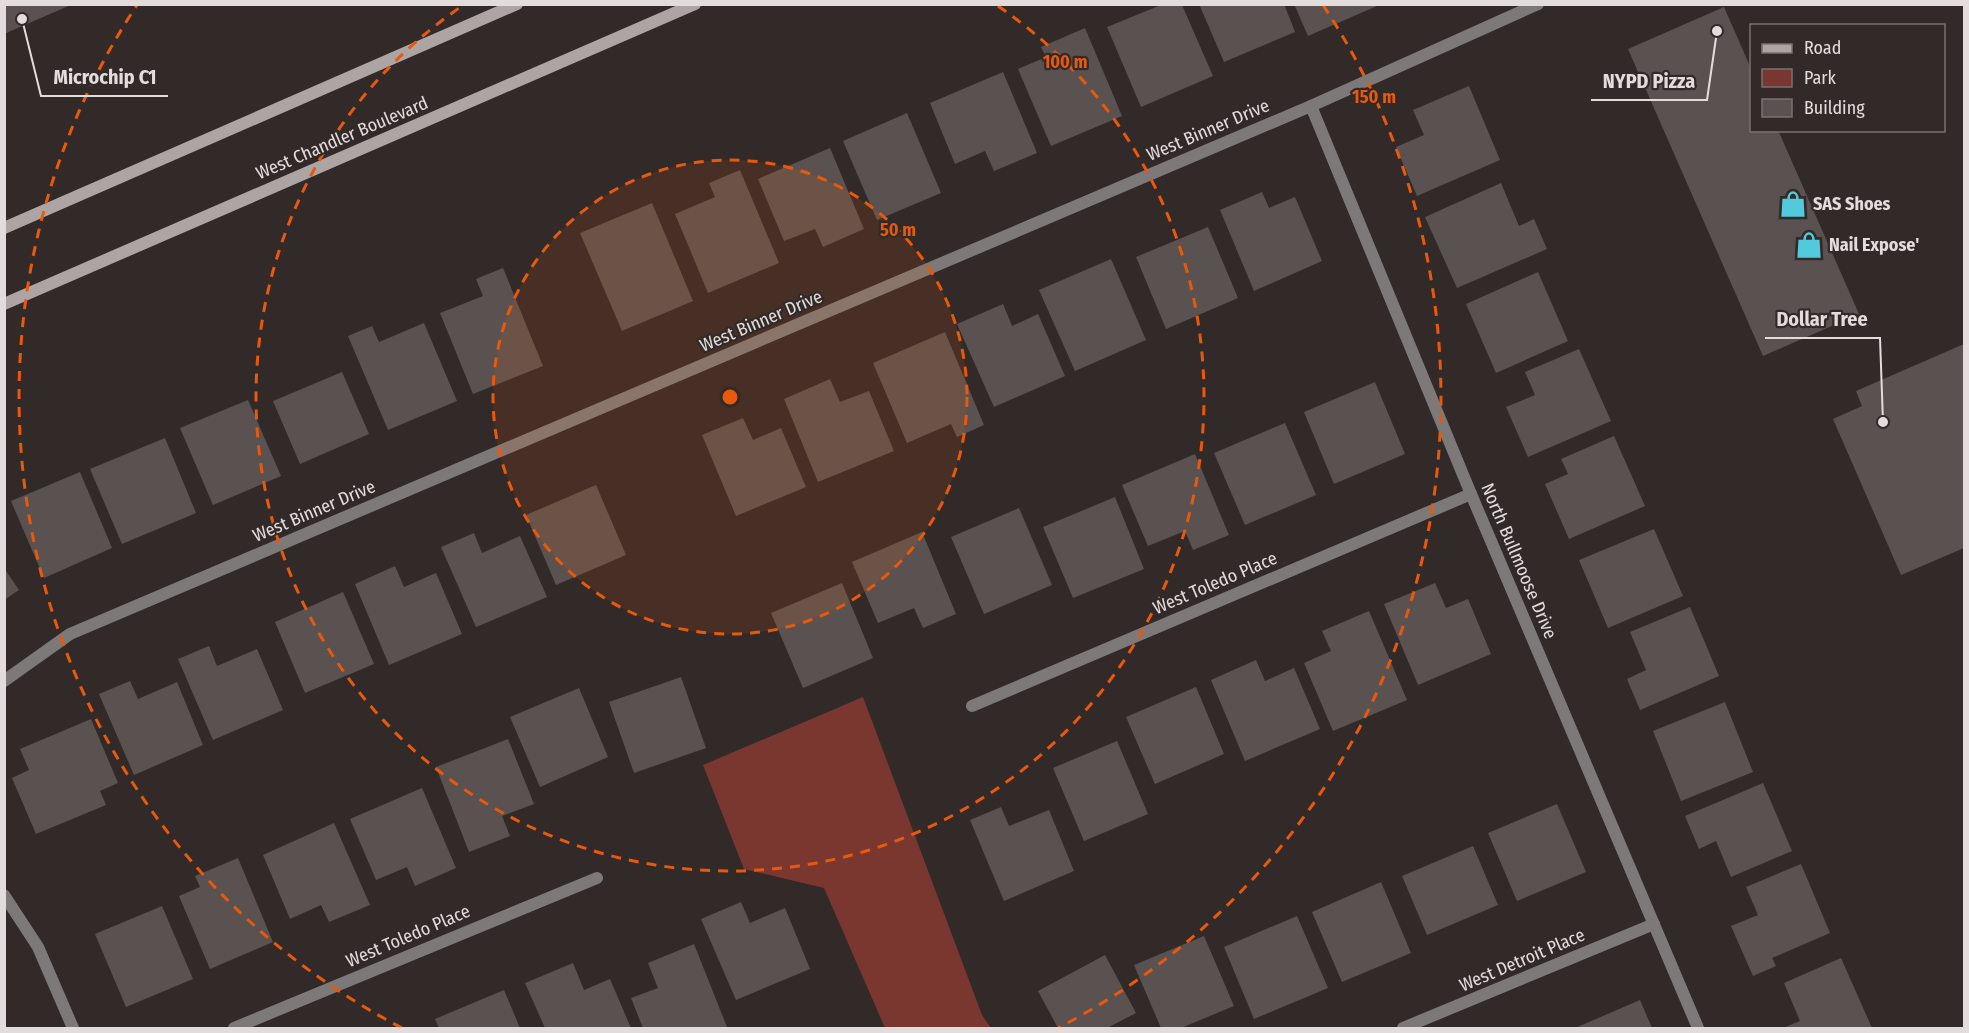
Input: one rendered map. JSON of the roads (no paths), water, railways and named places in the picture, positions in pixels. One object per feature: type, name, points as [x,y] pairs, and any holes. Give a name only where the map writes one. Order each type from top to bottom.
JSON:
[{"type":"main road","points":[[4,228],[517,4]]},
{"type":"main road","name":"West Chandler Boulevard","points":[[4,304],[695,4]]},
{"type":"street","name":"West Binner Drive","points":[[4,681],[70,634],[1311,106],[1538,4]]},
{"type":"street","name":"North Bullmoose Drive","points":[[1311,106],[1471,494],[1698,1029]]},
{"type":"street","name":"West Toledo Place","points":[[972,706],[1471,494]]},
{"type":"street","name":"West Toledo Place","points":[[234,1029],[597,878]]},
{"type":"street","points":[[4,895],[38,947],[73,1029]]},
{"type":"street","name":"West Detroit Place","points":[[1404,1029],[1654,924]]},
{"type":"place","name":"Microchip C1","points":[[22,19]]},
{"type":"place","name":"NYPD Pizza","points":[[1717,31]]},
{"type":"place","name":"SAS Shoes","points":[[1793,204]]},
{"type":"place","name":"Nail Expose'","points":[[1809,245]]},
{"type":"place","name":"Dollar Tree","points":[[1883,422]]}]
